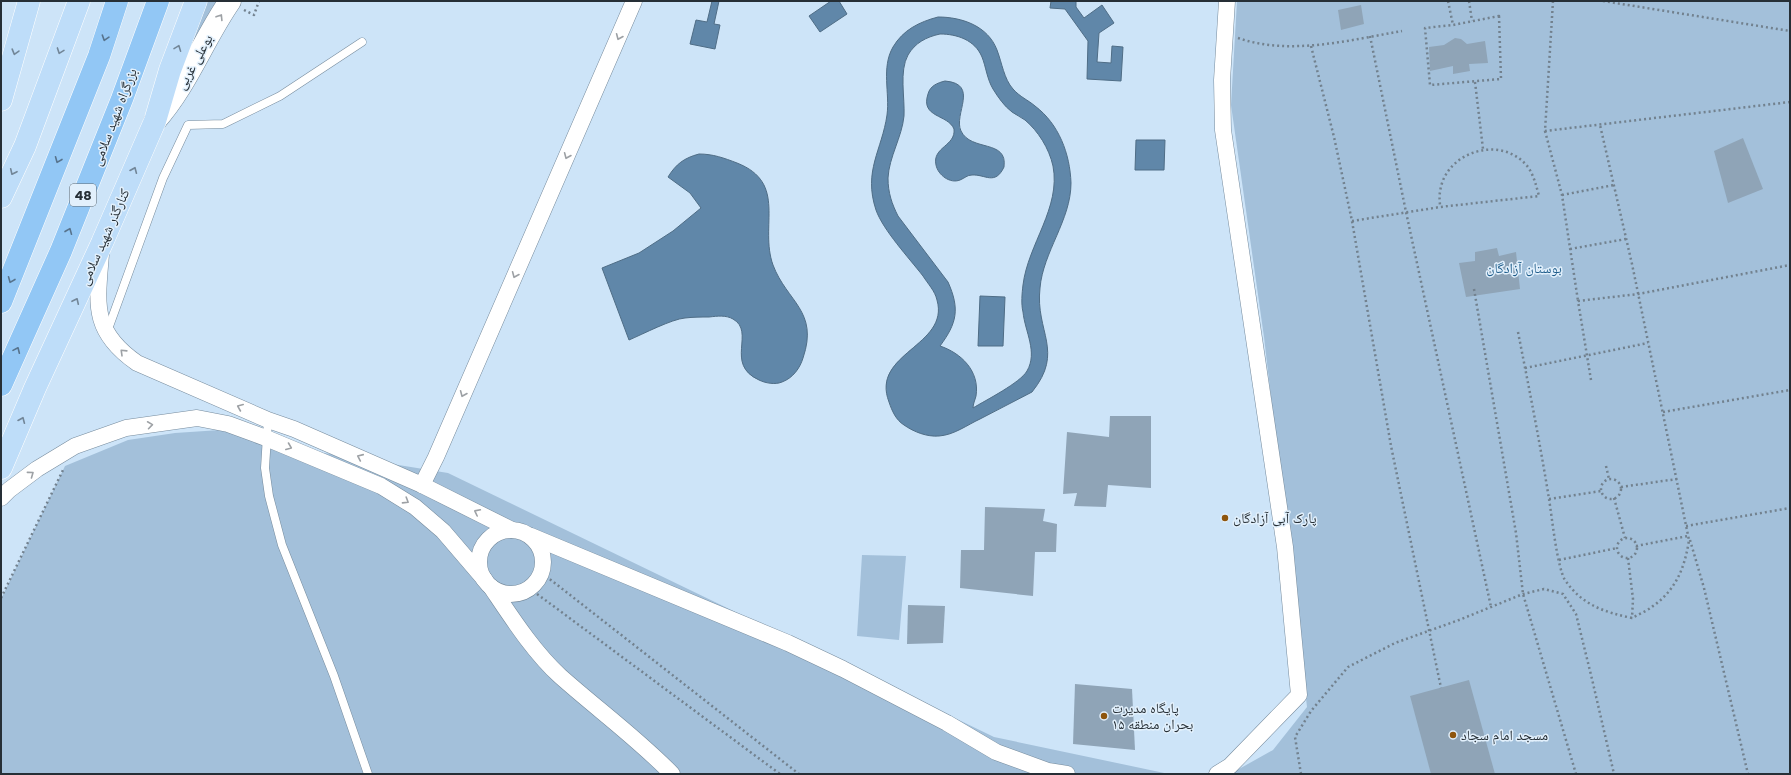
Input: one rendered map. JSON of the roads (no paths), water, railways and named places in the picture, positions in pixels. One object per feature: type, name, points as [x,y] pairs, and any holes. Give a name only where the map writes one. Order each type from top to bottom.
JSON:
[{"type":"highway","name":"48","points":[[1,302],[99,56],[117,1]]},
{"type":"highway","name":"بزرگراه شهید سلامی","points":[[1,385],[60,250],[122,99],[158,1]]},
{"type":"main road","points":[[1,100],[29,1]]},
{"type":"main road","points":[[1,197],[25,146],[79,1]]},
{"type":"main road","name":"کنارگذر شهید سلامی","points":[[1,468],[35,388],[102,243],[155,121],[170,70],[196,1]]},
{"type":"main road","name":"بوعلی غربی","points":[[155,121],[170,105],[210,32],[230,1]]},
{"type":"street","points":[[422,485],[436,457],[634,1]]},
{"type":"street","points":[[1217,774],[1230,766],[1299,695],[1285,547],[1222,130],[1222,80],[1227,1]]},
{"type":"street","points":[[102,243],[97,301],[100,319],[107,333],[125,355],[137,363],[422,485],[512,530],[522,532],[788,643],[871,683],[947,723],[996,752],[1048,771],[1067,774]]},
{"type":"street","points":[[1,498],[9,490],[37,469],[75,446],[126,428],[197,418],[228,424],[266,438],[381,486],[415,507],[443,531],[488,584],[500,592],[510,594],[529,588],[537,581],[542,572],[542,553],[538,544],[531,536]]},
{"type":"street","points":[[512,530],[498,533],[486,542],[481,551],[479,561],[480,571],[488,584],[525,636],[559,675],[652,753],[672,774]]},
{"type":"lane","points":[[107,333],[163,178],[188,125],[223,124],[280,96],[362,42]]},
{"type":"lane","points":[[268,420],[265,468],[269,496],[282,545],[334,676],[368,774]]},
{"type":"place","name":"پارک آبی آزادگان","points":[[1225,518]]},
{"type":"place","name":"پایگاه مدیرت بحران منطقه ۱۵","points":[[1104,716]]},
{"type":"place","name":"مسجد امام سجاد","points":[[1453,735]]},
{"type":"park label","name":"بوستان آزادگان","points":[[1524,268]]}]
